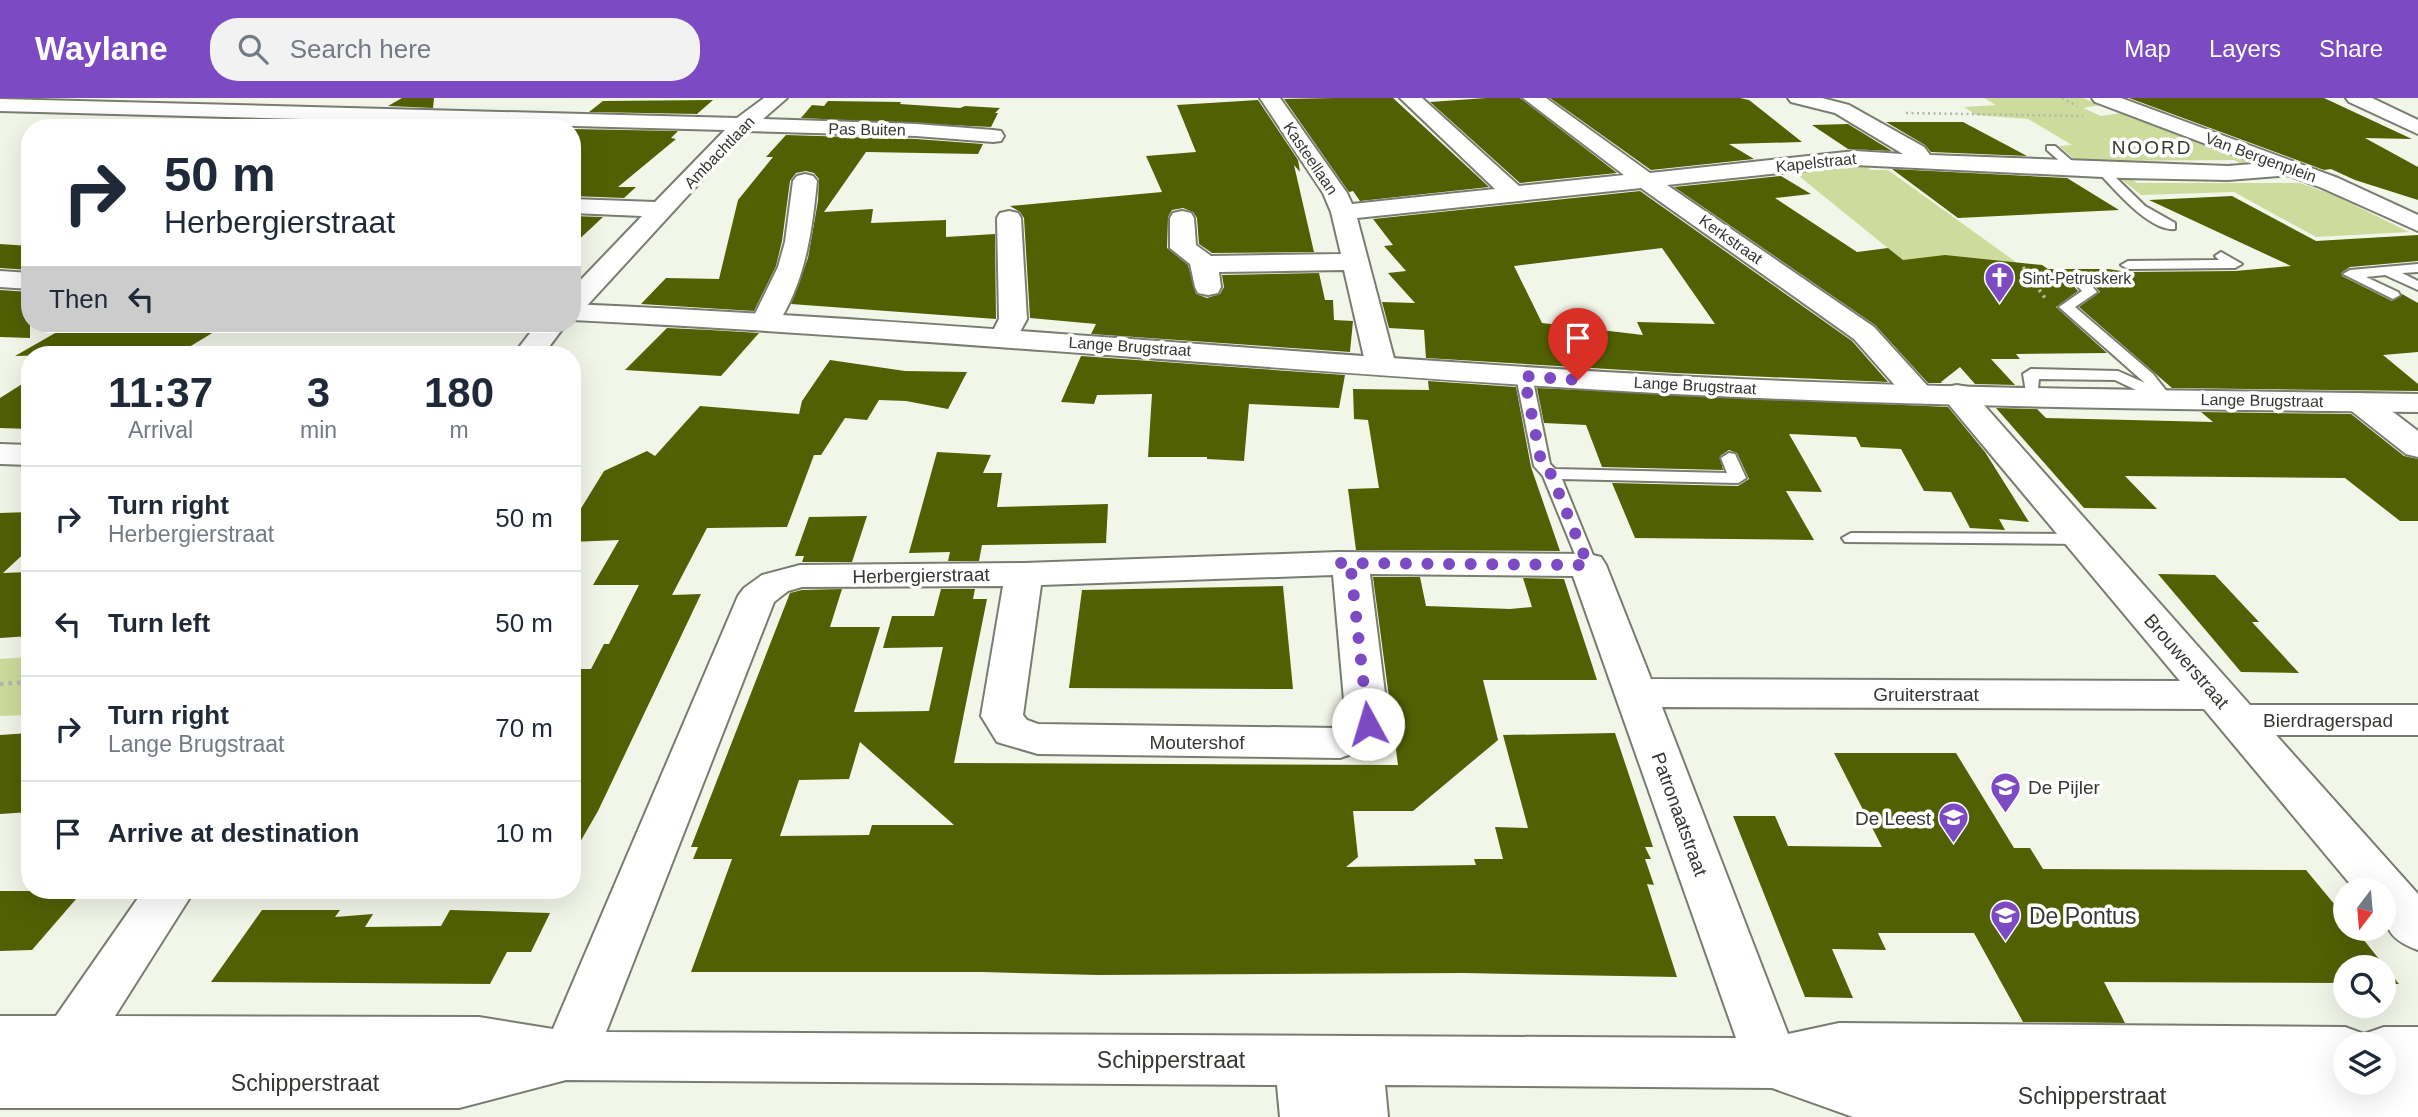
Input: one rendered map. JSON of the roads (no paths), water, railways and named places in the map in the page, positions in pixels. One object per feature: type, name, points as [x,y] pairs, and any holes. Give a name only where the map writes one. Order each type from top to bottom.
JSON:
[{"type":"street","points":[[297,111],[326,98]]},
{"type":"street","name":"Ambachtlaan","points":[[581,295],[741,125],[777,98]]},
{"type":"street","name":"Kasteellaan","points":[[1270,98],[1335,193],[1343,212],[1381,366]]},
{"type":"street","points":[[1410,98],[1514,194]]},
{"type":"street","name":"Kerkstraat","points":[[1533,98],[1864,333],[1918,392]]},
{"type":"street","points":[[1798,98],[1847,112],[1916,152],[1922,160]]},
{"type":"street","points":[[2356,98],[2417,127]]},
{"type":"street","name":"Pas Buiten","points":[[0,104],[551,119]]},
{"type":"street","name":"Van Bergenplein","points":[[2098,107],[2290,168],[2346,190],[2418,224]]},
{"type":"street","name":"Pas Buiten","points":[[581,120],[916,130],[993,136]]},
{"type":"street","name":"Kapelstraat","points":[[1343,212],[1846,158],[2221,173],[2290,168]]},
{"type":"street","points":[[765,322],[791,267],[798,242],[805,181]]},
{"type":"street","points":[[581,206],[663,210]]},
{"type":"street","points":[[1004,337],[1013,319],[1009,218]]},
{"type":"street","points":[[1182,218],[1183,248],[1202,258],[1207,277],[1356,262]]},
{"type":"street","points":[[0,279],[21,280]]},
{"type":"street","name":"Lange Brugstraat","points":[[581,312],[1004,337],[1524,376],[1750,388],[2418,402]]},
{"type":"street","name":"Brouwerstraat","points":[[1957,394],[2418,929]]},
{"type":"street","points":[[2360,402],[2418,447]]},
{"type":"street","name":"Herbergierstraat","points":[[569,1056],[757,596],[775,583],[800,576],[1024,574],[1338,563],[1588,565]]},
{"type":"street","name":"Moutershof","points":[[1024,574],[1002,716],[1012,731],[1038,739],[1340,743],[1362,734],[1368,724],[1351,570],[1338,563]]},
{"type":"street","name":"Patronaatstraat","points":[[1588,565],[1772,1063]]},
{"type":"street","name":"Gruiterstraat","points":[[1636,693],[2227,707]]},
{"type":"street","name":"Bierdragerspad","points":[[2227,707],[2418,720]]},
{"type":"street","points":[[70,1040],[165,899]]},
{"type":"street","name":"Schipperstraat","points":[[0,1040],[480,1041],[569,1056],[1772,1063],[1839,1047],[2333,1051]]},
{"type":"street","name":"Schipperstraat","points":[[19,1083],[70,1040]]},
{"type":"street","points":[[2258,1051],[2297,1107]]},
{"type":"street","points":[[2396,1051],[2418,1051]]},
{"type":"street","name":"Schipperstraat","points":[[19,1083],[459,1083],[569,1056]]},
{"type":"street","points":[[1308,1117],[1329,1060]]},
{"type":"street","points":[[1329,1060],[1360,1117]]},
{"type":"street","name":"Schipperstraat","points":[[1772,1063],[1863,1095],[2297,1107],[2418,1098]]},
{"type":"lane","points":[[2051,148],[2075,169]]},
{"type":"lane","points":[[2102,170],[2141,209],[2171,226]]},
{"type":"lane","points":[[2136,218],[2155,218]]},
{"type":"lane","points":[[2127,265],[2235,264],[2221,256]]},
{"type":"lane","points":[[2393,295],[2350,274],[2418,268]]},
{"type":"lane","points":[[2387,271],[2418,286]]},
{"type":"lane","points":[[2075,276],[2090,292],[2066,307],[2148,377],[2164,398]]},
{"type":"lane","points":[[1524,376],[1542,466],[1551,474],[1588,565]]},
{"type":"lane","points":[[1551,474],[1738,478],[1729,458]]},
{"type":"lane","points":[[1851,538],[2082,539]]},
{"type":"place","name":"Sint-Petruskerk","points":[[1999,305]]},
{"type":"place","name":"De Pijler","points":[[2005,814]]},
{"type":"place","name":"De Leest","points":[[1954,845]]},
{"type":"place","name":"De Pontus","points":[[2006,943]]},
{"type":"district","name":"NOORD","points":[[2152,147]]}]
